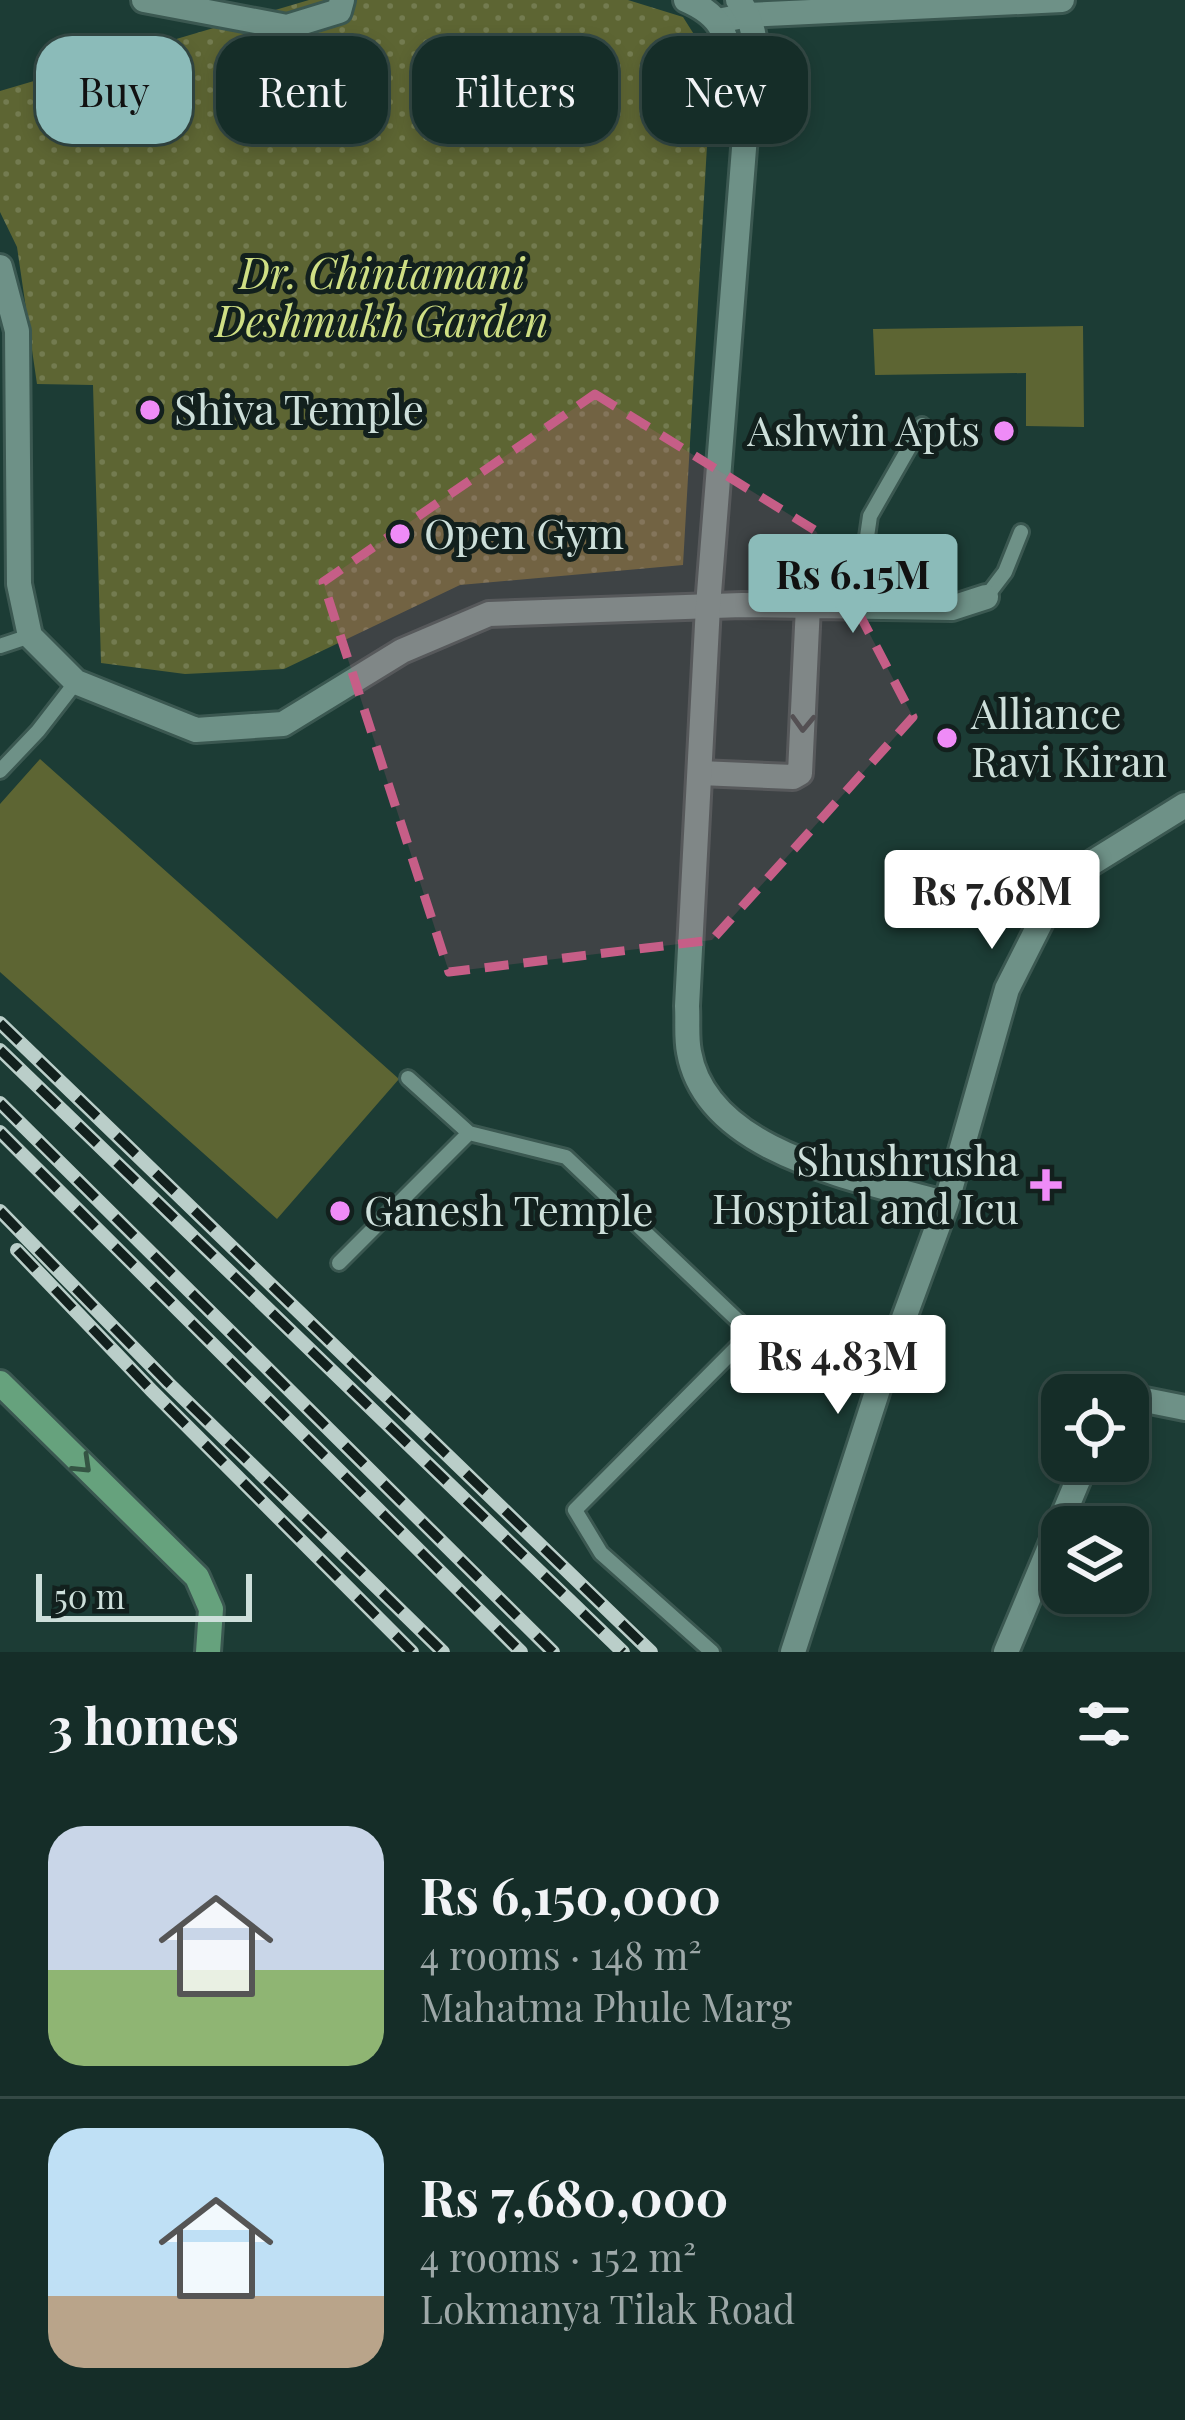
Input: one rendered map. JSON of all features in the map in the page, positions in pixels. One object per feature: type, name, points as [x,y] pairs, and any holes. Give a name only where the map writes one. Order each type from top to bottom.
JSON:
[{"type":"main road","points":[[0,1383],[197,1577],[211,1609],[208,1652]]},
{"type":"street","points":[[144,0],[287,27],[339,11],[342,0]]},
{"type":"street","points":[[686,0],[718,20],[727,36]]},
{"type":"street","points":[[718,20],[743,7],[1062,0]]},
{"type":"street","points":[[744,144],[708,606],[687,1006],[689,1054],[704,1092],[734,1126],[766,1148],[946,1204]]},
{"type":"street","points":[[0,267],[17,331],[19,584],[30,635],[76,682],[196,730],[283,724],[402,651],[488,614],[708,606],[952,608],[986,598]]},
{"type":"street","points":[[700,773],[793,777],[800,773],[808,606]]},
{"type":"street","points":[[793,1652],[880,1383],[946,1204],[1007,989],[1061,882],[1185,806]]},
{"type":"street","points":[[1149,1401],[1185,1408]]},
{"type":"street","points":[[1006,1652],[1077,1482]]},
{"type":"lane","points":[[857,606],[870,516],[922,425]]},
{"type":"lane","points":[[986,598],[1005,572],[1021,532]]},
{"type":"lane","points":[[0,646],[30,635]]},
{"type":"lane","points":[[0,771],[76,682]]},
{"type":"lane","points":[[408,1078],[469,1133],[566,1157],[751,1333],[575,1510],[601,1553],[712,1652]]},
{"type":"lane","points":[[339,1263],[469,1133]]},
{"type":"highlighted area","points":[[595,394],[816,531],[913,717],[712,940],[449,972],[323,582]]},
{"type":"green space","name":"Dr. Chintamani Deshmukh Garden","points":[[309,0],[628,0],[683,17],[695,36],[642,36],[642,144],[707,144],[683,565],[460,585],[284,669],[185,674],[101,663],[93,385],[37,384],[17,247],[0,212],[0,91],[36,80],[36,144],[192,144],[192,36],[187,36]]},
{"type":"green space","points":[[1083,326],[1084,427],[1026,426],[1026,373],[875,375],[873,329]]},
{"type":"green space","points":[[40,759],[399,1079],[277,1219],[0,972],[0,804]]},
{"type":"railway","points":[[0,1023],[651,1652]]},
{"type":"railway","points":[[0,1050],[623,1652]]},
{"type":"railway","points":[[0,1103],[553,1652]]},
{"type":"railway","points":[[0,1132],[521,1652]]},
{"type":"railway","points":[[0,1211],[443,1652]]},
{"type":"railway","points":[[17,1250],[412,1652]]},
{"type":"place","name":"Shiva Temple","points":[[150,410]]},
{"type":"place","name":"Ashwin Apts","points":[[1004,431]]},
{"type":"place","name":"Open Gym","points":[[400,534]]},
{"type":"place","name":"Alliance Ravi Kiran","points":[[947,738]]},
{"type":"place","name":"Shushrusha Hospital and Icu","points":[[1046,1185]]},
{"type":"place","name":"Ganesh Temple","points":[[340,1211]]}]
